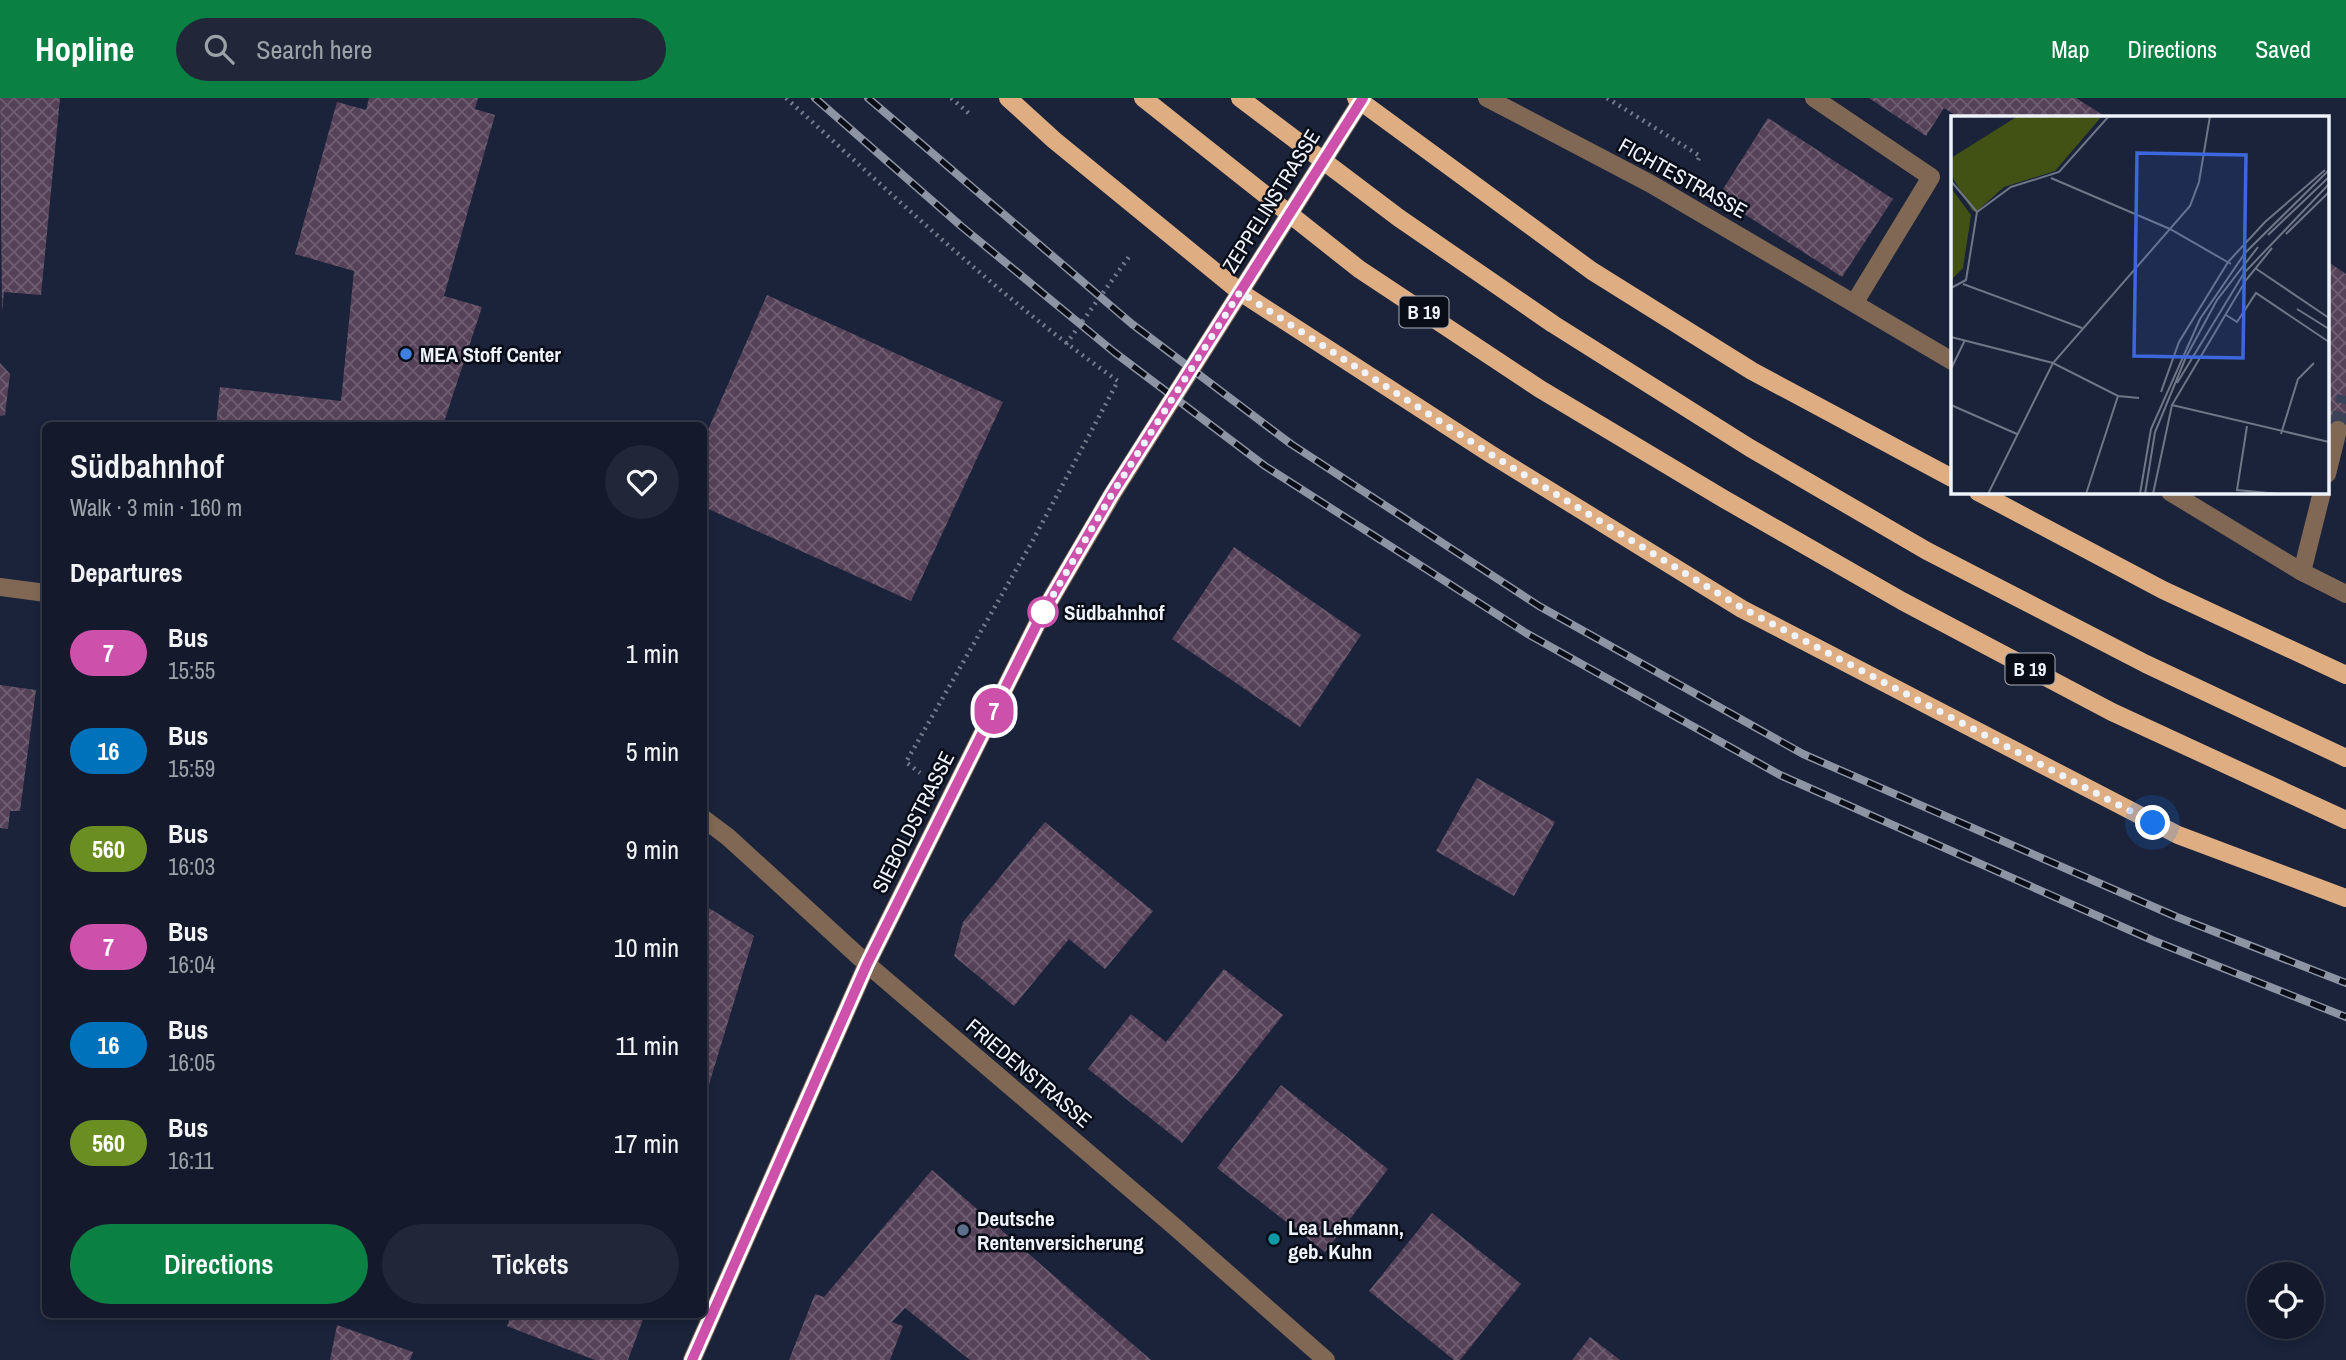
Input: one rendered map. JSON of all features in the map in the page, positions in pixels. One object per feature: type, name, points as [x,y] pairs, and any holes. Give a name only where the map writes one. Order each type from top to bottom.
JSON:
[{"type":"main road","points":[[1008,98],[1054,140],[1240,292],[1492,455],[1742,608],[2178,835],[2346,898]]},
{"type":"main road","name":"B 19","points":[[1143,98],[1359,269],[1540,389],[1902,601],[2112,712],[2346,820]]},
{"type":"main road","points":[[1240,98],[1399,218],[1565,331],[1750,448],[1939,557],[2146,664],[2346,758]]},
{"type":"main road","points":[[1360,99],[1592,271],[1752,371],[1951,477]]},
{"type":"main road","points":[[1982,494],[2162,590],[2346,675]]},
{"type":"street","name":"FICHTESTRASSE","points":[[1487,98],[1651,184],[1951,360]]},
{"type":"street","points":[[1814,98],[1931,177],[1855,302]]},
{"type":"street","name":"ZEPPELINSTRASSE","points":[[1240,292],[1360,99]]},
{"type":"street","name":"SIEBOLDSTRASSE","points":[[692,1360],[867,964],[1042,614],[1112,494],[1240,292]]},
{"type":"street","points":[[2328,470],[2338,430]]},
{"type":"street","points":[[2173,494],[2302,572],[2346,594]]},
{"type":"street","points":[[2302,572],[2322,494]]},
{"type":"street","points":[[0,587],[42,592]]},
{"type":"street","name":"FRIEDENSTRASSE","points":[[707,821],[728,837],[867,964],[1326,1360]]},
{"type":"path","points":[[786,98],[973,268],[1066,344],[1118,381],[1012,578],[906,762],[951,797]]},
{"type":"path","points":[[1066,344],[1154,220]]},
{"type":"building","points":[[0,98],[60,98],[41,295],[4,292],[2,312]]},
{"type":"building","points":[[369,98],[478,98],[475,109],[495,115],[444,296],[482,307],[444,422],[216,422],[220,387],[341,401],[354,271],[295,254],[337,102],[366,110]]},
{"type":"building","points":[[1869,98],[2076,98],[2104,116],[1956,116],[1944,108],[1926,136]]},
{"type":"building","points":[[1768,118],[1893,199],[1842,277],[1718,197]]},
{"type":"building","points":[[2328,262],[2346,274],[2346,435],[2328,424]]},
{"type":"building","points":[[767,295],[1003,402],[911,601],[707,508],[707,432]]},
{"type":"building","points":[[0,363],[10,374],[5,415],[0,416]]},
{"type":"building","points":[[1234,547],[1361,635],[1300,727],[1172,639]]},
{"type":"building","points":[[0,685],[36,690],[20,811],[10,811],[8,829],[0,828]]},
{"type":"building","points":[[1477,778],[1555,822],[1514,896],[1436,851]]},
{"type":"building","points":[[1045,822],[1153,911],[1105,969],[1069,939],[1014,1006],[954,956],[963,922]]},
{"type":"building","points":[[707,907],[754,936],[707,1091]]},
{"type":"building","points":[[1224,969],[1283,1015],[1182,1143],[1088,1069],[1131,1014],[1166,1042]]},
{"type":"building","points":[[1281,1085],[1388,1169],[1325,1252],[1217,1168]]},
{"type":"building","points":[[932,1170],[1151,1360],[970,1360],[905,1308],[892,1322],[903,1326],[890,1360],[789,1360],[815,1294],[824,1297]]},
{"type":"building","points":[[1432,1213],[1521,1284],[1460,1360],[1454,1360],[1369,1291]]},
{"type":"building","points":[[510,1318],[644,1318],[628,1360],[595,1360],[507,1326]]},
{"type":"building","points":[[337,1325],[413,1352],[410,1360],[330,1360]]},
{"type":"building","points":[[1590,1337],[1620,1360],[1572,1360]]},
{"type":"tunnel","points":[[2338,430],[2346,396]]},
{"type":"railway","points":[[815,98],[961,226],[1114,352],[1265,466],[1526,633],[1780,775],[2152,940],[2346,1017]]},
{"type":"railway","points":[[868,98],[1132,324],[1291,444],[1539,606],[1803,754],[2177,917],[2346,983]]},
{"type":"bus line","name":"7","points":[[692,1360],[867,964],[1042,614],[1112,494],[1363,98]]},
{"type":"place","name":"MEA Stoff Center","points":[[406,354]]},
{"type":"place","name":"Südbahnhof","points":[[1043,612]]},
{"type":"place","name":"Deutsche Rentenversicherung","points":[[963,1230]]},
{"type":"place","name":"Lea Lehmann, geb. Kuhn","points":[[1274,1239]]},
{"type":"route","points":[[1043,612],[1042,614],[1112,494],[1240,292],[1492,455],[1742,608],[2153,823]]}]
